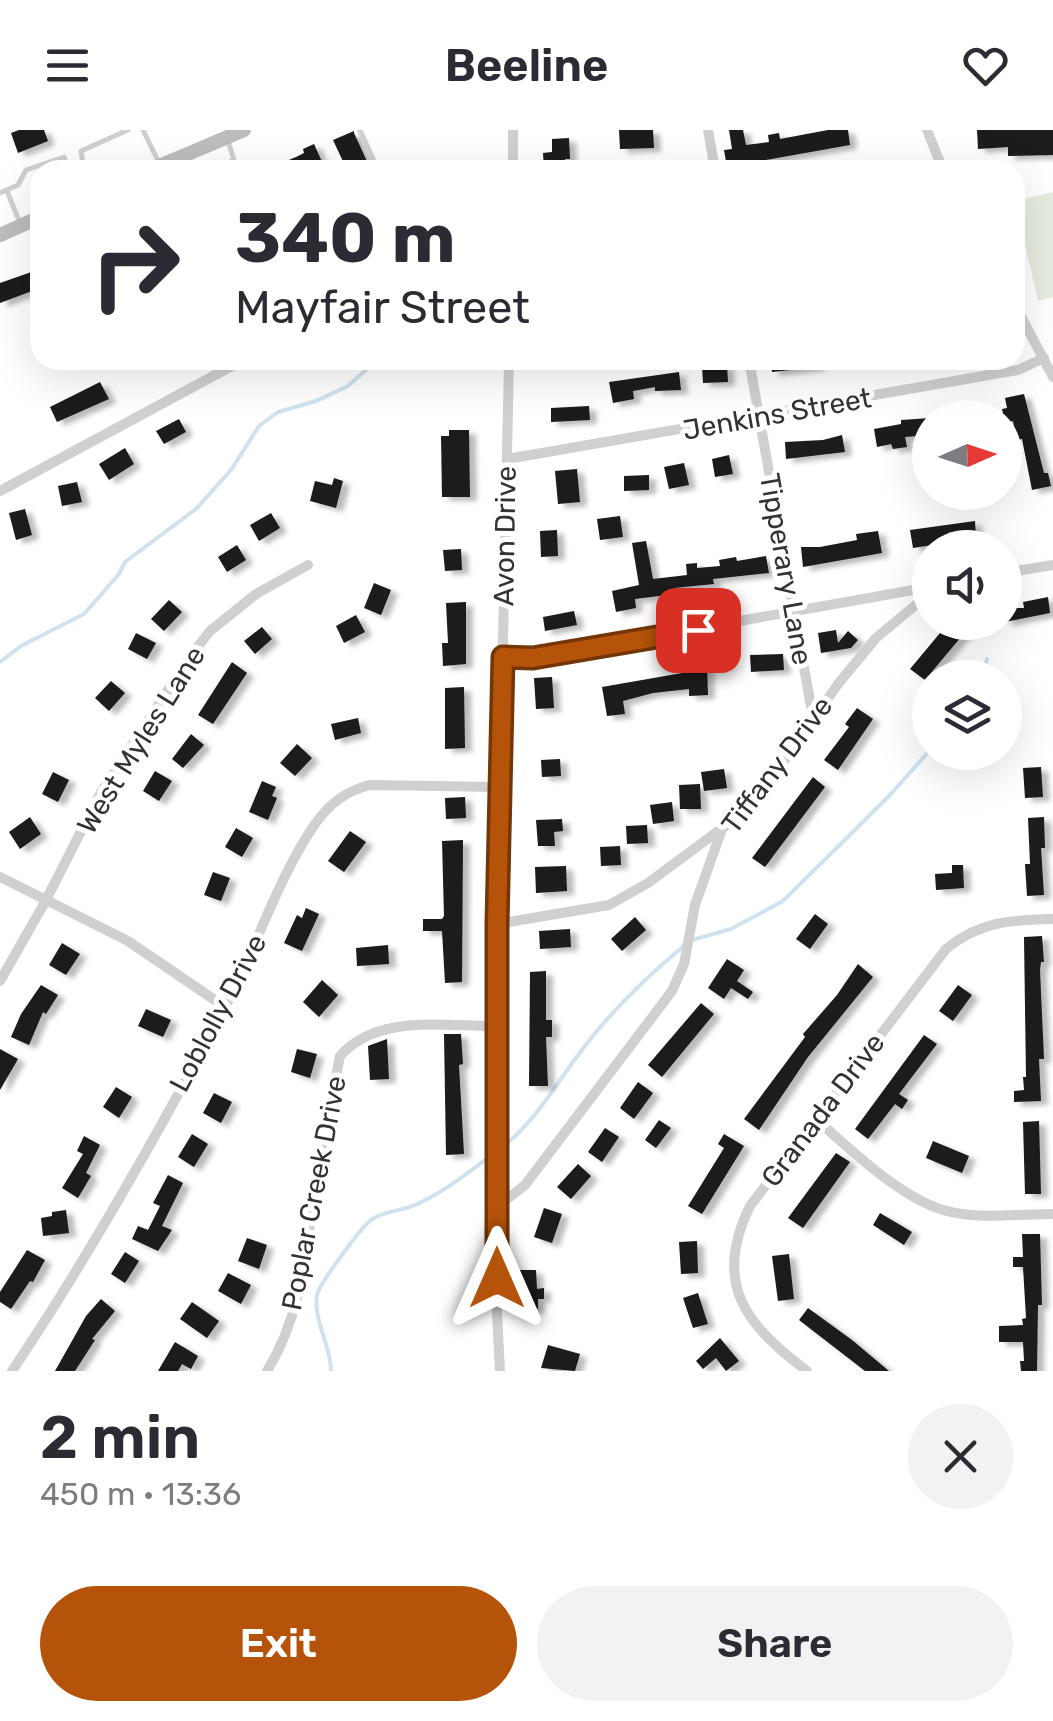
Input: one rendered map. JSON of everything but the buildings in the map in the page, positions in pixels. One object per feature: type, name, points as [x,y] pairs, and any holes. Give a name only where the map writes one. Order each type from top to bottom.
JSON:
[{"type":"main road","points":[[174,160],[244,130]]},
{"type":"main road","points":[[0,234],[30,222]]},
{"type":"street","points":[[513,160],[514,130]]},
{"type":"street","points":[[708,130],[714,160]]},
{"type":"street","points":[[928,130],[939,160]]},
{"type":"street","points":[[1025,323],[1053,377]]},
{"type":"street","name":"Jenkins Street","points":[[1025,367],[1044,358]]},
{"type":"street","points":[[0,492],[225,370]]},
{"type":"street","name":"Avon Drive","points":[[500,1371],[497,924],[509,370]]},
{"type":"street","name":"Tipperary Lane","points":[[751,370],[813,718]]},
{"type":"street","name":"Jenkins Street","points":[[507,460],[1018,370]]},
{"type":"street","name":"West Myles Lane","points":[[0,982],[46,902],[100,794],[189,658],[210,631],[256,594],[308,565]]},
{"type":"street","points":[[1022,570],[1053,565]]},
{"type":"street","points":[[503,657],[533,658],[912,593]]},
{"type":"street","name":"Tiffany Drive","points":[[497,1207],[525,1184],[672,990],[684,964],[695,905],[722,828],[746,808],[775,774],[876,638],[912,606]]},
{"type":"street","name":"Loblolly Drive","points":[[12,1371],[90,1251],[225,1007],[302,846],[328,806],[354,789],[385,783],[500,787]]},
{"type":"street","points":[[497,924],[609,904],[648,884],[722,828]]},
{"type":"street","points":[[0,877],[128,941],[225,1007]]},
{"type":"street","name":"Granada Drive","points":[[808,1371],[766,1339],[752,1323],[740,1295],[734,1265],[736,1244],[750,1206],[946,949],[989,924],[1053,920]]},
{"type":"street","name":"Poplar Creek Drive","points":[[266,1371],[284,1340],[298,1300],[316,1177],[340,1056],[351,1044],[381,1028],[497,1026]]},
{"type":"street","points":[[815,1118],[860,1157],[925,1202],[962,1214],[1053,1214]]},
{"type":"lane","points":[[82,160],[81,151],[128,130]]},
{"type":"lane","points":[[144,130],[153,160]]},
{"type":"lane","points":[[360,130],[374,160]]},
{"type":"lane","points":[[226,138],[234,160]]},
{"type":"lane","points":[[188,154],[190,160]]},
{"type":"lane","points":[[21,226],[4,191],[18,185],[30,169]]},
{"type":"shaded area","points":[[1053,192],[1053,297],[1038,301],[1025,244],[1025,199]]},
{"type":"waterway","points":[[0,662],[21,646],[84,614],[125,562],[196,509],[231,470],[259,426],[278,412],[348,386],[366,370]]},
{"type":"waterway","points":[[692,940],[731,929],[783,901],[912,770]]},
{"type":"waterway","points":[[501,1148],[532,1118],[613,1012],[685,945]]},
{"type":"waterway","points":[[331,1371],[317,1295],[350,1244],[376,1217],[426,1200],[493,1154]]},
{"type":"route","points":[[497,1278],[497,924],[503,657],[533,658],[698,630]]}]
